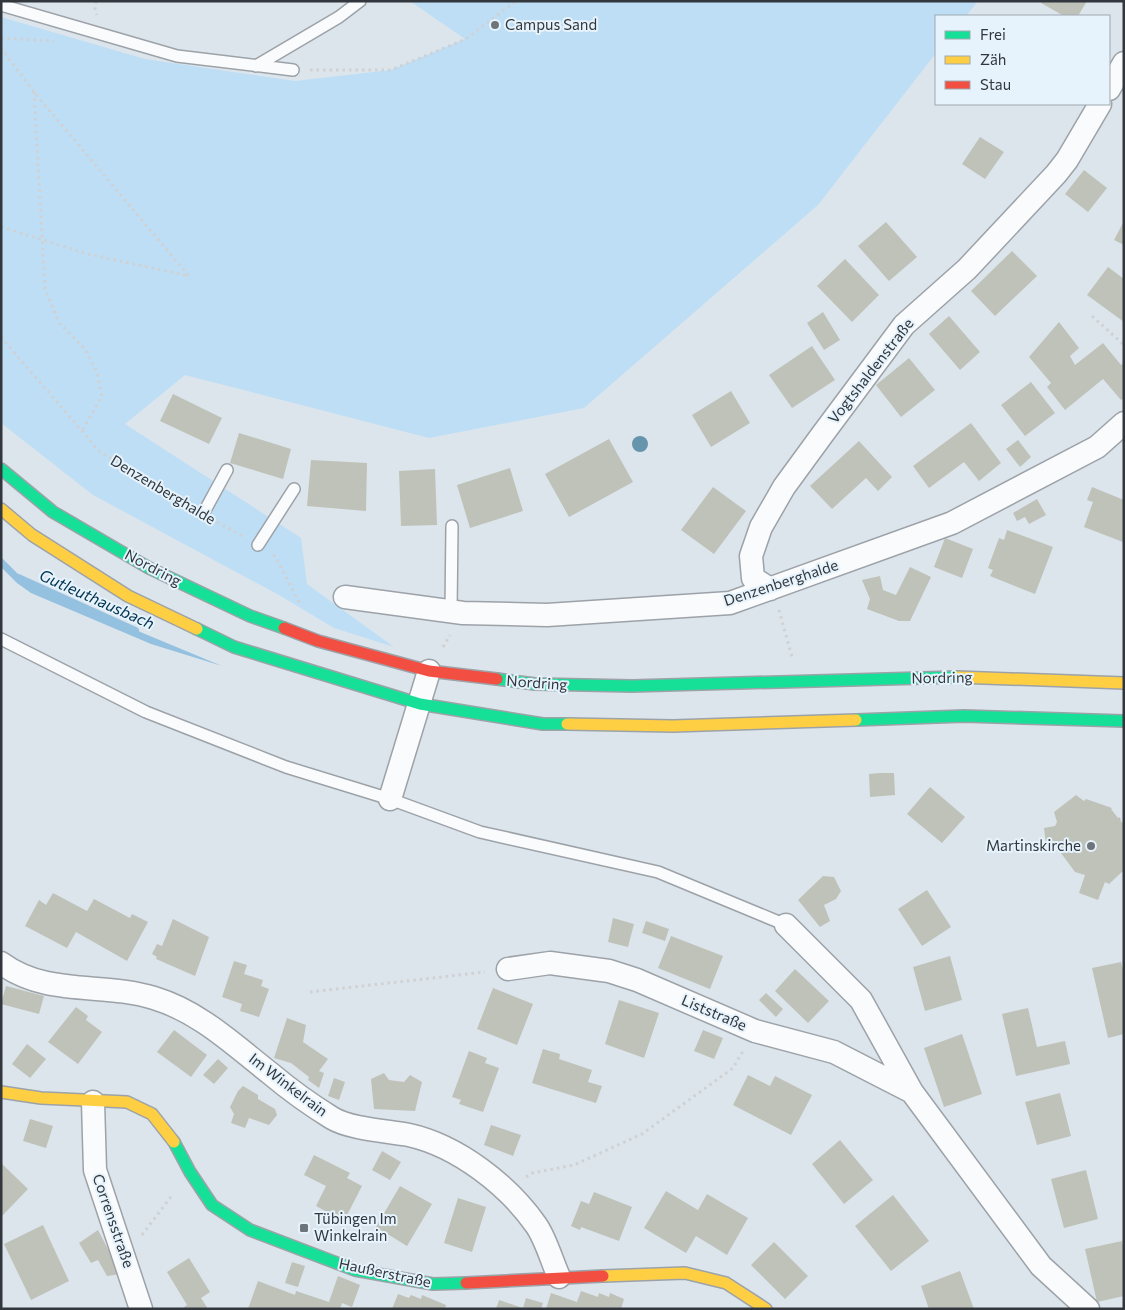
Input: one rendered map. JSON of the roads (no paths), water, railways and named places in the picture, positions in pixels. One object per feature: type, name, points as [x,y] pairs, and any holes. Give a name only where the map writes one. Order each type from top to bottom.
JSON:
[{"type":"street","points":[[1110,87],[1124,63]]},
{"type":"street","name":"Vogtshaldenstraße","points":[[772,588],[754,578],[751,556],[761,527],[784,487],[904,325],[967,270],[1056,174],[1067,160],[1099,105]]},
{"type":"street","name":"Denzenberghalde","points":[[345,596],[457,612],[547,615],[730,603],[952,523],[1097,447],[1124,423]]},
{"type":"street","name":"Nordring","points":[[1,469],[52,512],[150,568],[250,616],[318,641],[429,672],[535,684],[632,686],[964,677],[1124,683]]},
{"type":"street","points":[[1,510],[32,535],[128,596],[234,647],[420,704],[543,724],[673,726],[964,716],[1124,721]]},
{"type":"street","points":[[390,799],[429,672]]},
{"type":"street","name":"Liststraße","points":[[786,925],[861,1000],[912,1092],[1041,1266],[1088,1309]]},
{"type":"street","name":"Im Winkelrain","points":[[1,963],[39,982],[76,989],[122,992],[154,998],[189,1012],[230,1040],[314,1107],[337,1121],[421,1138],[465,1159],[506,1189],[538,1227],[559,1277]]},
{"type":"street","name":"Liststraße","points":[[508,969],[550,963],[609,971],[637,980],[755,1031],[834,1052],[912,1092]]},
{"type":"street","name":"Haußerstraße","points":[[1,1092],[41,1098],[93,1102],[127,1102],[152,1114],[172,1137],[190,1172],[212,1205],[250,1230],[355,1270],[433,1284],[685,1273],[726,1283],[763,1305],[766,1309]]},
{"type":"street","name":"Corrensstraße","points":[[93,1102],[95,1170],[141,1309]]},
{"type":"lane","points":[[256,66],[339,17],[360,1]]},
{"type":"lane","points":[[1,5],[177,56],[293,70]]},
{"type":"lane","points":[[203,514],[227,470]]},
{"type":"lane","points":[[258,546],[294,489]]},
{"type":"lane","points":[[452,526],[457,612]]},
{"type":"lane","points":[[1,639],[146,712],[286,767],[390,799],[480,832],[658,872],[786,925]]},
{"type":"waterway","name":"Gutleuthausbach","points":[[18,578],[135,631]]},
{"type":"place","name":"Campus Sand","points":[[495,25]]},
{"type":"place","name":"Martinskirche","points":[[1091,846]]},
{"type":"place","name":"Tübingen Im Winkelrain","points":[[304,1228]]}]
